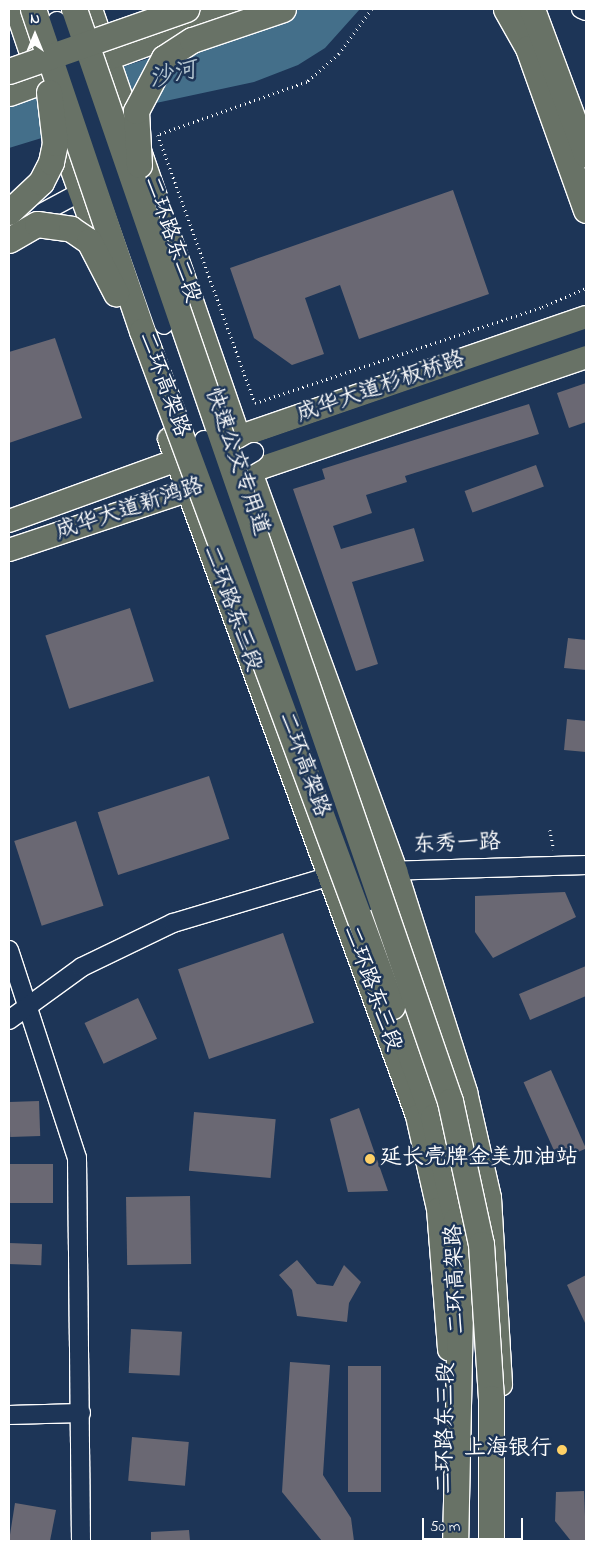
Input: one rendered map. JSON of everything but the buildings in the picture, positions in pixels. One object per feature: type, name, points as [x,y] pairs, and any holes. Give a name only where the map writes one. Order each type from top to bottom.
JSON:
[{"type":"highway","points":[[9,71],[186,9]]},
{"type":"highway","points":[[9,93],[238,9]]},
{"type":"highway","points":[[154,244],[134,133],[136,111],[154,70],[192,40],[283,9]]},
{"type":"highway","points":[[506,9],[528,48],[586,210]]},
{"type":"highway","points":[[532,9],[586,154]]},
{"type":"highway","points":[[9,212],[41,182],[55,143],[51,13]]},
{"type":"highway","name":"二环高架路","points":[[51,13],[154,244],[403,1002],[433,1117],[456,1220],[461,1262],[455,1541]]},
{"type":"highway","name":"二环高架路","points":[[51,13],[142,331],[403,1002],[450,1101],[481,1244],[491,1398],[491,1541]]},
{"type":"highway","points":[[9,240],[37,224],[55,224],[89,241],[125,310],[142,331]]},
{"type":"main road","points":[[16,9],[79,193],[177,460]]},
{"type":"main road","name":"二环路东二段","points":[[91,9],[131,127],[248,453]]},
{"type":"main road","name":"成华大道杉板桥路","points":[[248,453],[586,317]]},
{"type":"main road","name":"成华大道杉板桥路","points":[[177,460],[248,453],[586,357]]},
{"type":"main road","points":[[248,453],[396,871],[466,1092],[490,1198],[501,1354],[501,1541]]},
{"type":"main road","name":"成华大道新鸿路","points":[[9,550],[187,490],[248,453]]},
{"type":"main road","name":"成华大道新鸿路","points":[[9,521],[177,460]]},
{"type":"main road","name":"二环路东三段","points":[[177,460],[417,1116],[438,1209],[449,1352],[446,1541]]},
{"type":"street","points":[[581,9],[586,11]]},
{"type":"street","name":"快速公交专用道","points":[[51,13],[372,917]]},
{"type":"street","points":[[9,76],[37,69]]},
{"type":"street","points":[[9,230],[79,193]]},
{"type":"street","name":"快速公交专用道","points":[[248,453],[586,337]]},
{"type":"street","points":[[204,440],[228,453],[248,453]]},
{"type":"street","points":[[225,499],[235,466],[248,453]]},
{"type":"street","name":"东秀一路","points":[[9,1020],[27,1002],[82,967],[173,923],[329,874],[586,865]]},
{"type":"street","points":[[372,917],[403,1002]]},
{"type":"street","points":[[372,917],[403,1002]]},
{"type":"street","points":[[9,950],[76,1158],[81,1413],[81,1541]]},
{"type":"street","points":[[9,1415],[81,1413]]},
{"type":"path","points":[[372,9],[339,54],[307,82],[158,136],[255,403],[586,288]]},
{"type":"path","points":[[550,830],[557,865]]},
{"type":"water","name":"沙河","points":[[296,9],[360,9],[325,48],[298,65],[254,82],[156,103],[9,148],[9,103],[150,58],[275,26]]},
{"type":"place","name":"延长壳牌金美加油站","points":[[370,1159]]},
{"type":"place","name":"上海银行","points":[[562,1450]]}]
